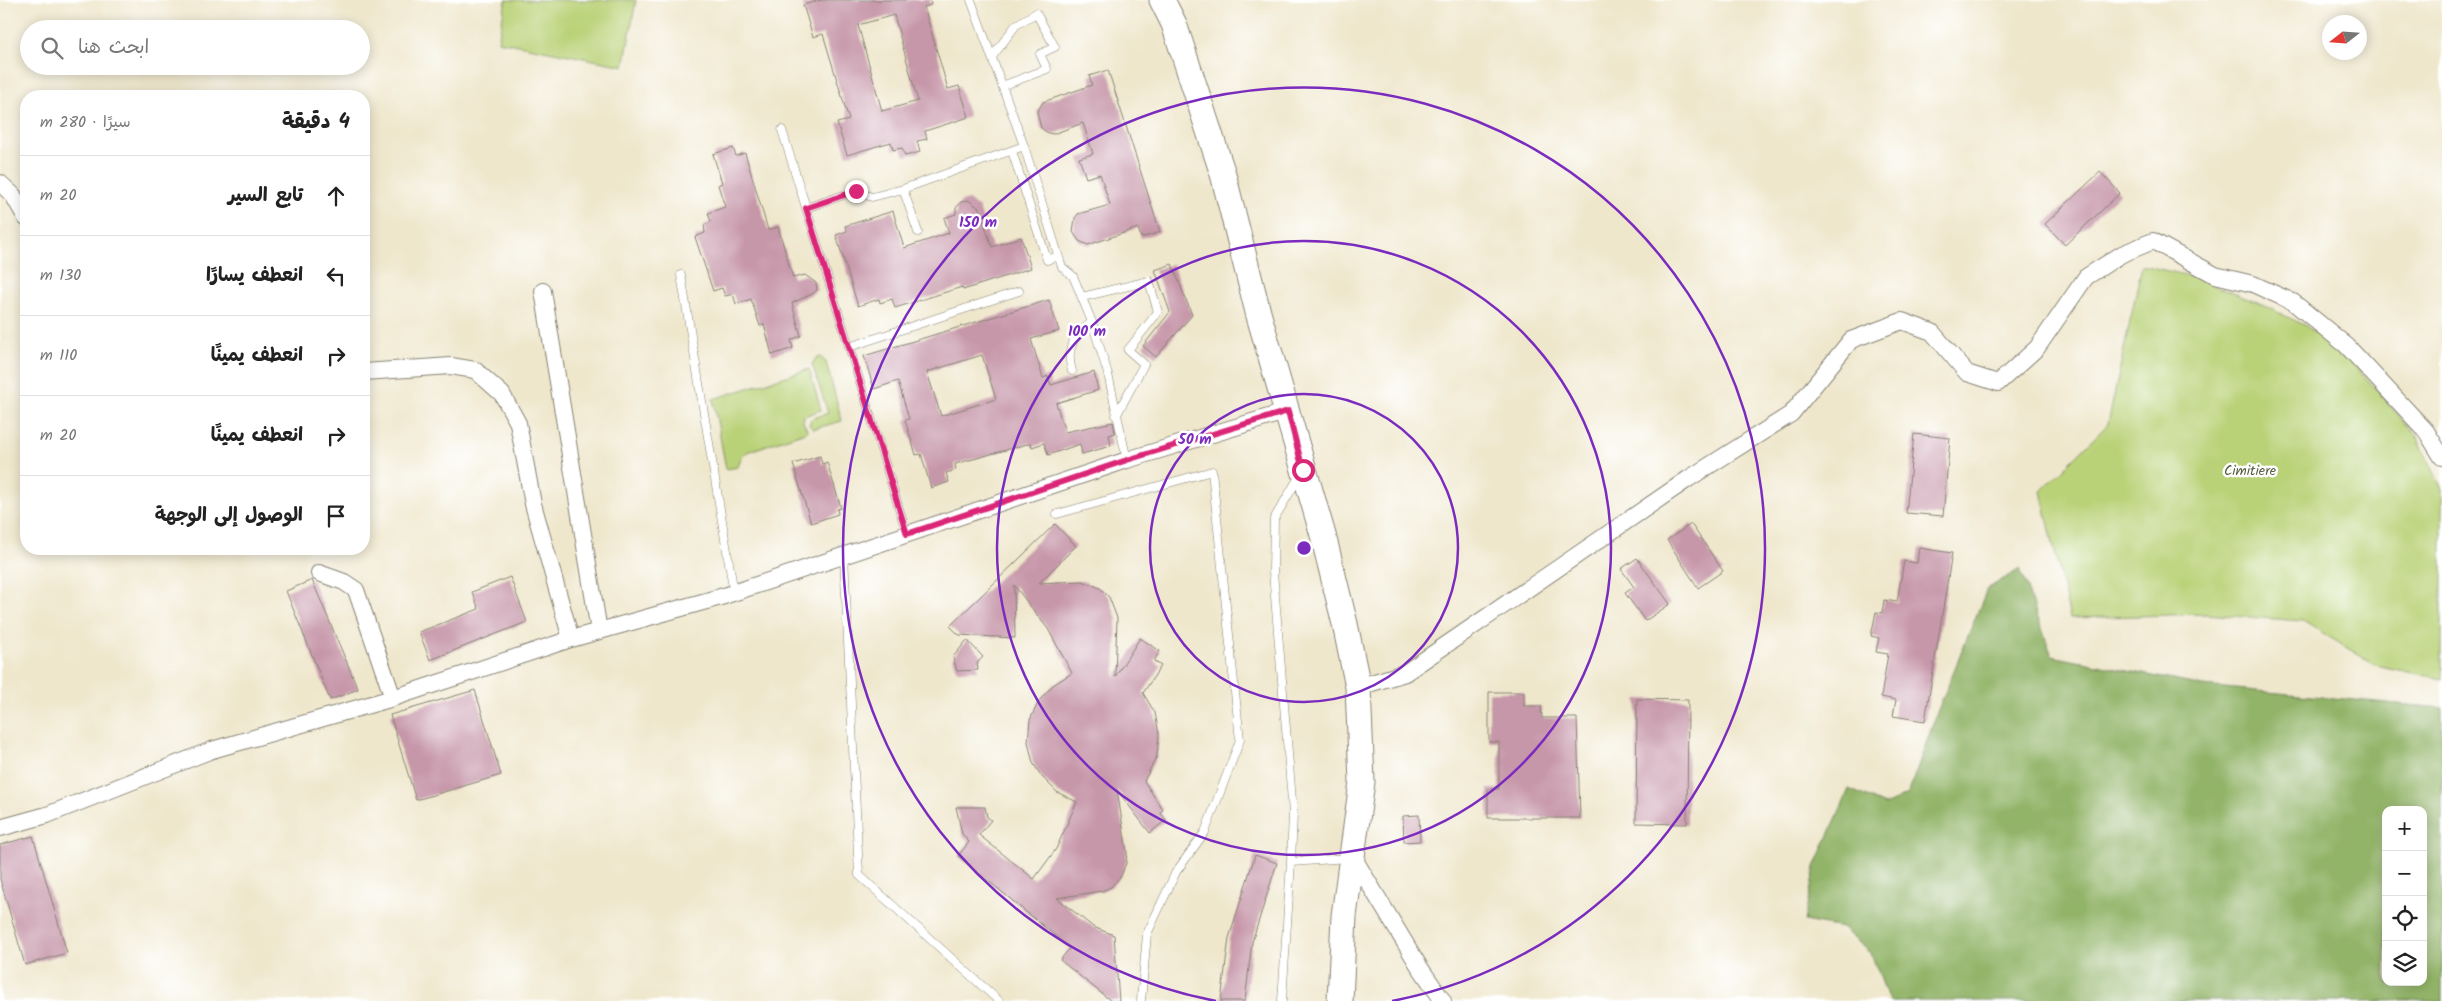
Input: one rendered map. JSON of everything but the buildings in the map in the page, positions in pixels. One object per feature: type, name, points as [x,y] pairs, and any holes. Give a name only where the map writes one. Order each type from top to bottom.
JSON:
[{"type":"main road","points":[[1162,0],[1174,24],[1223,174],[1258,316],[1288,411],[1343,615],[1358,687],[1362,782],[1344,916],[1340,1001]]},
{"type":"street","points":[[0,183],[13,195],[20,207]]},
{"type":"street","points":[[1358,687],[1405,673],[1688,479],[1792,414],[1851,340],[1902,321],[1932,332],[1967,373],[1998,383],[2037,348],[2086,277],[2122,254],[2153,241],[2215,275],[2254,284],[2293,302],[2359,359],[2426,431],[2442,457]]},
{"type":"street","points":[[544,291],[599,631]]},
{"type":"street","points":[[370,372],[450,366],[475,370],[502,394],[518,423],[533,504],[571,639]]},
{"type":"street","points":[[0,828],[46,816],[212,750],[393,698],[571,639],[734,593],[1127,460],[1288,411]]},
{"type":"street","points":[[319,573],[344,582],[356,590],[393,698]]},
{"type":"street","points":[[1353,857],[1419,966],[1443,1001]]},
{"type":"lane","points":[[971,0],[1024,146],[1062,267],[1073,276],[1092,322],[1108,374],[1127,460]]},
{"type":"lane","points":[[992,57],[1016,25],[1036,13],[1055,47],[1040,54],[1047,69],[1002,86]]},
{"type":"lane","points":[[782,130],[907,534]]},
{"type":"lane","points":[[806,208],[856,191],[872,197],[903,189],[1024,146]]},
{"type":"lane","points":[[1012,151],[1047,260],[1058,256]]},
{"type":"lane","points":[[903,189],[918,232]]},
{"type":"lane","points":[[681,276],[734,593]]},
{"type":"lane","points":[[1082,297],[1149,281],[1158,312],[1128,350],[1144,364],[1116,416]]},
{"type":"lane","points":[[849,347],[1019,291]]},
{"type":"lane","points":[[1072,371],[1068,356],[1071,347],[1081,330],[1092,322]]},
{"type":"lane","points":[[1282,1001],[1293,813],[1273,572],[1274,519],[1303,470]]},
{"type":"lane","points":[[1057,514],[1212,471],[1240,740],[1205,832],[1176,872],[1147,934],[1141,1001]]},
{"type":"lane","points":[[844,555],[859,875],[998,1001]]},
{"type":"lane","points":[[1291,862],[1353,857]]},
{"type":"green space","points":[[506,0],[636,0],[624,66],[498,41]]},
{"type":"green space","name":"Cimitiere","points":[[2142,265],[2194,277],[2263,305],[2306,326],[2350,359],[2418,438],[2442,489],[2442,679],[2375,665],[2303,621],[2205,614],[2070,618],[2041,491],[2108,424]]},
{"type":"green space","points":[[820,357],[826,362],[842,421],[813,429],[809,425],[811,419],[828,413],[812,364],[816,358]]},
{"type":"green space","points":[[809,369],[821,410],[804,416],[803,422],[808,431],[747,452],[741,458],[738,467],[726,469],[713,399]]},
{"type":"green space","points":[[2020,569],[2052,656],[2203,686],[2442,708],[2442,1001],[1889,1001],[1871,953],[1842,928],[1804,921],[1815,867],[1849,789],[1885,805],[1908,794],[1938,710],[1987,589]]},
{"type":"route","points":[[856,191],[806,208],[907,534],[1127,460],[1288,411],[1303,470]]}]
